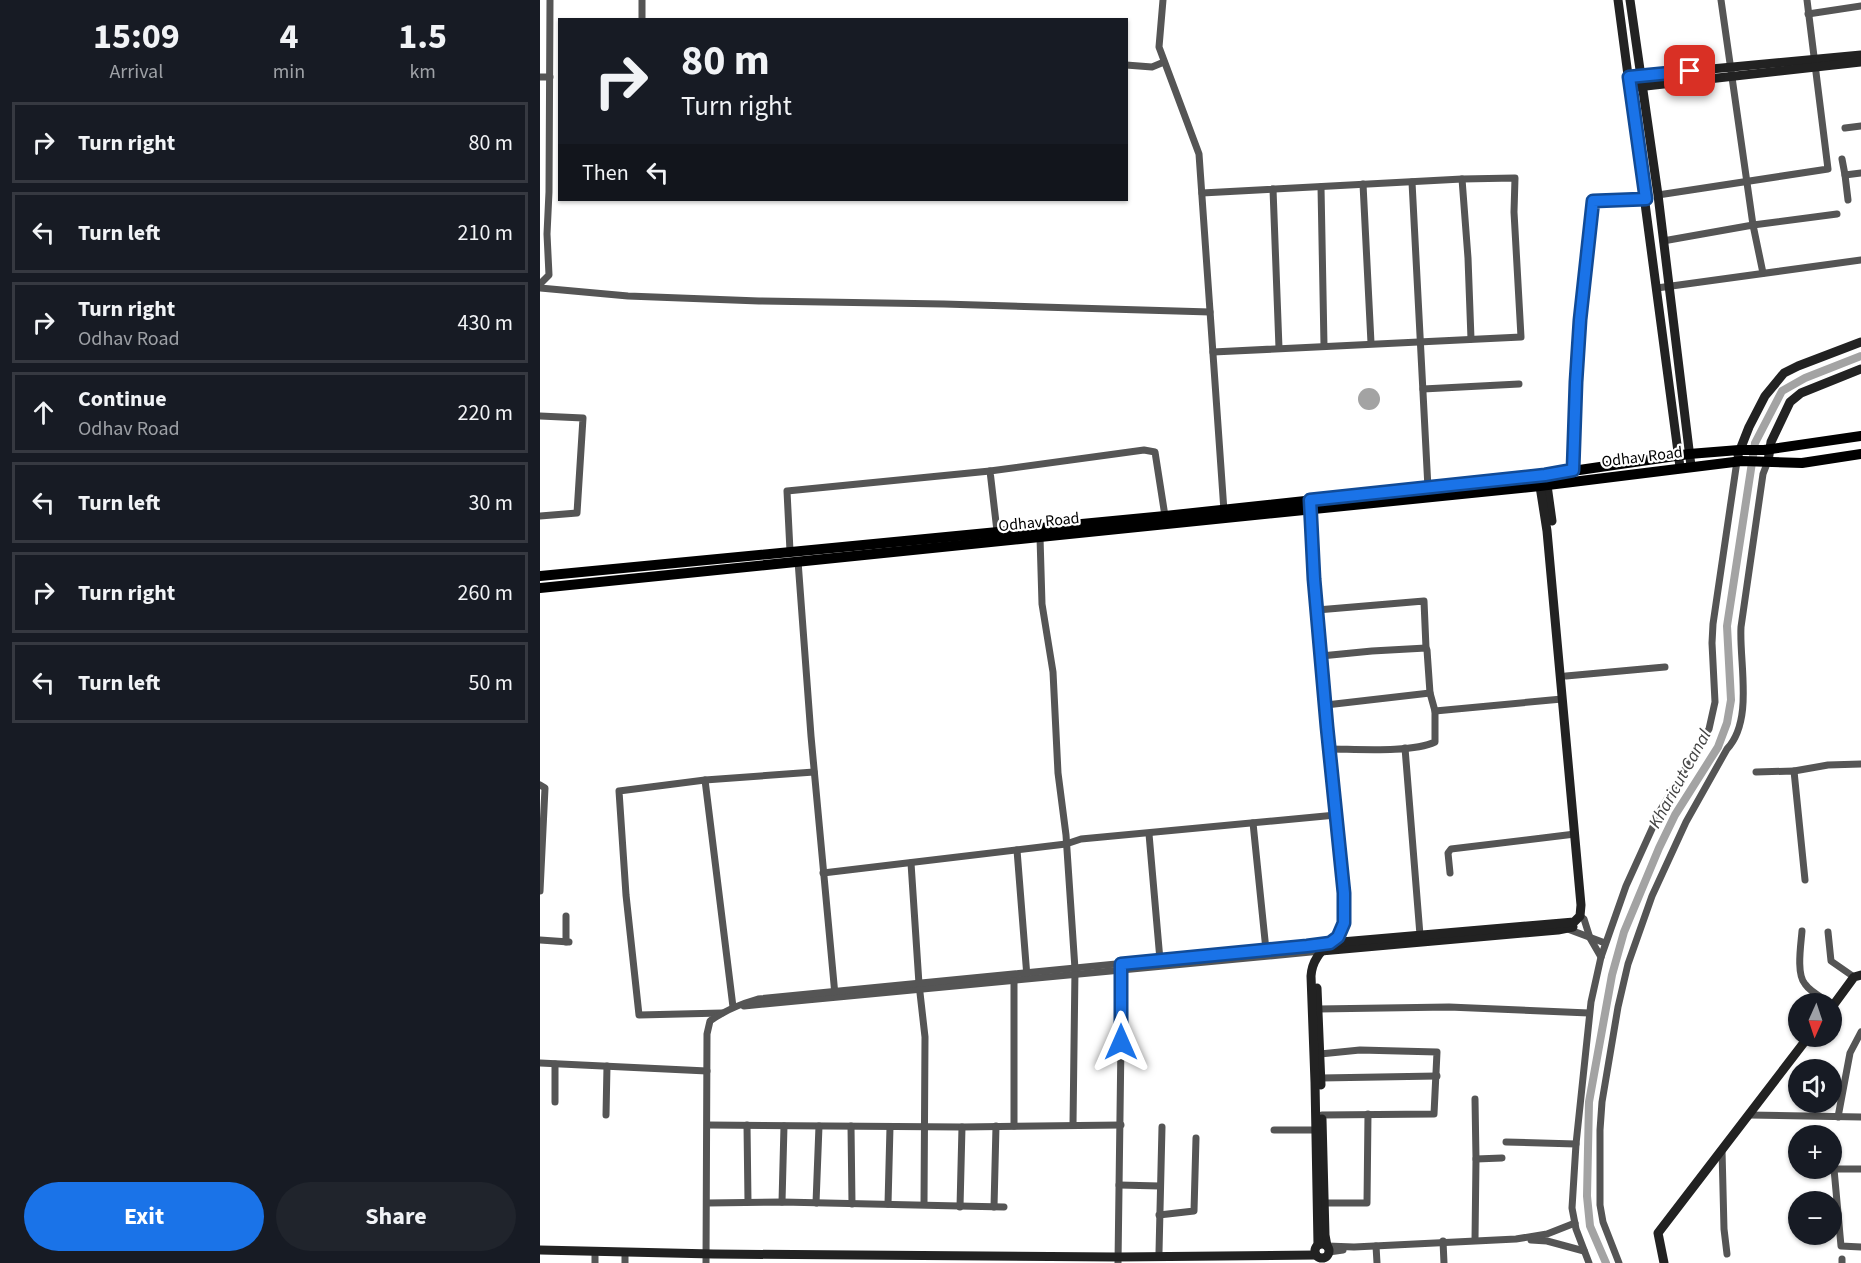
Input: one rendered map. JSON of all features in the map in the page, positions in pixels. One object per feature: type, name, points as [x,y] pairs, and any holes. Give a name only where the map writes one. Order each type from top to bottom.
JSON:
[{"type":"main road","points":[[1739,457],[1766,455],[1861,436]]},
{"type":"main road","name":"Odhav Road","points":[[1310,505],[1428,488],[1543,480],[1573,470],[1689,454],[1739,457]]},
{"type":"main road","points":[[1766,455],[1802,463],[1861,454]]},
{"type":"main road","name":"Odhav Road","points":[[540,588],[1040,537],[1225,514],[1543,480],[1686,467],[1739,457]]},
{"type":"main road","name":"Odhav Road","points":[[540,576],[997,531],[1165,516],[1225,514]]},
{"type":"street","points":[[642,0],[642,18]]},
{"type":"street","points":[[1163,0],[1159,48],[1199,154],[1225,514]]},
{"type":"street","points":[[1618,0],[1646,199],[1678,456],[1686,467]]},
{"type":"street","points":[[1630,0],[1669,286],[1689,454],[1686,467]]},
{"type":"street","points":[[1721,0],[1762,273]]},
{"type":"street","points":[[1658,195],[1828,169],[1807,0]]},
{"type":"street","points":[[540,8],[550,4],[549,172],[543,234],[549,275],[540,286]]},
{"type":"street","points":[[1808,14],[1861,6]]},
{"type":"street","points":[[1630,88],[1861,55]]},
{"type":"street","points":[[1128,65],[1152,67],[1164,62]]},
{"type":"street","points":[[1814,63],[1861,63]]},
{"type":"street","points":[[1629,77],[1732,72]]},
{"type":"street","points":[[540,77],[550,77]]},
{"type":"street","points":[[1845,128],[1861,126]]},
{"type":"street","points":[[1842,159],[1848,200]]},
{"type":"street","points":[[540,172],[549,172]]},
{"type":"street","points":[[1845,175],[1861,173]]},
{"type":"street","points":[[1202,193],[1515,178],[1514,212],[1521,337],[1213,352]]},
{"type":"street","points":[[1462,179],[1471,339]]},
{"type":"street","points":[[1412,182],[1428,488]]},
{"type":"street","points":[[1363,184],[1371,343]]},
{"type":"street","points":[[1321,187],[1324,345]]},
{"type":"street","points":[[1273,189],[1280,348]]},
{"type":"street","points":[[1573,470],[1580,320],[1593,201],[1646,199]]},
{"type":"street","points":[[1663,241],[1753,225],[1838,214]]},
{"type":"street","points":[[1657,288],[1861,260]]},
{"type":"street","points":[[540,286],[628,296],[1210,312]]},
{"type":"street","points":[[1589,1263],[1572,1208],[1589,1013],[1600,957],[1626,886],[1661,809],[1709,729],[1714,713],[1713,624],[1739,457],[1765,396],[1784,373],[1861,342]]},
{"type":"street","points":[[1619,1263],[1603,1222],[1600,1205],[1600,1130],[1602,1102],[1618,1007],[1628,964],[1652,896],[1686,822],[1727,749],[1734,741],[1741,719],[1743,704],[1741,627],[1766,455],[1771,442],[1790,402],[1801,393],[1861,369]]},
{"type":"street","points":[[1423,389],[1520,384]]},
{"type":"street","points":[[540,416],[584,418],[577,513],[540,516]]},
{"type":"street","points":[[790,551],[787,491],[990,471],[1144,450],[1155,452],[1165,516]]},
{"type":"street","points":[[990,471],[997,531]]},
{"type":"street","points":[[1543,480],[1582,917],[1600,957]]},
{"type":"street","points":[[1122,968],[1160,960],[1565,926],[1582,917],[1586,904],[1581,834],[1553,530],[1543,480]]},
{"type":"street","points":[[1310,505],[1329,749],[1344,893],[1344,923],[1338,937],[1315,966],[1316,1130],[1322,1254]]},
{"type":"street","points":[[1040,537],[1042,603],[1053,672],[1058,773],[1066,844],[1075,972],[1073,1125]]},
{"type":"street","points":[[798,561],[814,772],[835,995]]},
{"type":"street","points":[[1317,610],[1425,601],[1430,693],[1435,711],[1435,742],[1427,746],[1329,749]]},
{"type":"street","points":[[1321,656],[1426,648]]},
{"type":"street","points":[[1566,676],[1665,667]]},
{"type":"street","points":[[1326,705],[1430,693]]},
{"type":"street","points":[[1435,711],[1562,699]]},
{"type":"street","points":[[1405,748],[1420,935]]},
{"type":"street","points":[[1756,772],[1794,771],[1828,765],[1861,764]]},
{"type":"street","points":[[1794,771],[1805,880]]},
{"type":"street","points":[[722,1013],[639,1015],[626,895],[619,791],[705,780],[814,772]]},
{"type":"street","points":[[705,780],[733,1007]]},
{"type":"street","points":[[540,784],[545,788],[540,891]]},
{"type":"street","points":[[823,873],[1066,844],[1081,839],[1336,815]]},
{"type":"street","points":[[1253,823],[1266,950]]},
{"type":"street","points":[[1149,834],[1160,960]]},
{"type":"street","points":[[1450,873],[1448,853],[1451,849],[1575,834]]},
{"type":"street","points":[[1017,850],[1027,977]]},
{"type":"street","points":[[911,863],[919,987],[925,1037],[924,1204]]},
{"type":"street","points":[[540,940],[568,942],[566,916]]},
{"type":"street","points":[[706,1255],[707,1034],[710,1021],[733,1007],[759,1002],[1122,968],[1420,935],[1565,926],[1605,943]]},
{"type":"street","points":[[1802,931],[1801,978],[1805,986],[1814,993]]},
{"type":"street","points":[[1828,932],[1831,961],[1858,976],[1842,994]]},
{"type":"street","points":[[1308,949],[1315,966],[1318,1009],[1326,1203],[1322,1254]]},
{"type":"street","points":[[1118,1258],[1122,968]]},
{"type":"street","points":[[919,987],[1014,981],[1027,977]]},
{"type":"street","points":[[1014,981],[1014,1126]]},
{"type":"street","points":[[1318,1009],[1449,1007],[1589,1013]]},
{"type":"street","points":[[1838,1117],[1850,1053],[1861,1032]]},
{"type":"street","points":[[1664,1263],[1658,1233],[1801,1047]]},
{"type":"street","points":[[1320,1054],[1360,1050],[1437,1052],[1434,1114],[1322,1115]]},
{"type":"street","points":[[540,1063],[708,1071]]},
{"type":"street","points":[[555,1064],[555,1102]]},
{"type":"street","points":[[606,1115],[607,1066]]},
{"type":"street","points":[[1321,1078],[1437,1076]]},
{"type":"street","points":[[1475,1099],[1475,1240]]},
{"type":"street","points":[[1326,1203],[1367,1203],[1368,1114]]},
{"type":"street","points":[[1749,1115],[1861,1117]]},
{"type":"street","points":[[708,1125],[962,1127],[1121,1125]]},
{"type":"street","points":[[747,1125],[748,1202]]},
{"type":"street","points":[[782,1202],[784,1126]]},
{"type":"street","points":[[816,1203],[819,1126]]},
{"type":"street","points":[[851,1126],[852,1204]]},
{"type":"street","points":[[994,1207],[996,1126]]},
{"type":"street","points":[[888,1204],[890,1127]]},
{"type":"street","points":[[960,1207],[962,1127]]},
{"type":"street","points":[[1159,1252],[1162,1127]]},
{"type":"street","points":[[1274,1130],[1316,1130]]},
{"type":"street","points":[[1160,1215],[1194,1211],[1196,1138]]},
{"type":"street","points":[[1506,1142],[1576,1144]]},
{"type":"street","points":[[1722,1150],[1727,1254]]},
{"type":"street","points":[[1476,1159],[1503,1158]]},
{"type":"street","points":[[1861,1169],[1834,1169],[1841,1246],[1861,1247]]},
{"type":"street","points":[[1119,1185],[1160,1186]]},
{"type":"street","points":[[708,1203],[782,1202],[1004,1207]]},
{"type":"street","points":[[1516,1239],[1547,1234],[1575,1223]]},
{"type":"street","points":[[540,1245],[735,1258],[1118,1258],[1322,1254],[1354,1247],[1516,1239],[1547,1241],[1584,1251]]},
{"type":"street","points":[[1443,1241],[1444,1263]]},
{"type":"street","points":[[1376,1246],[1377,1263]]},
{"type":"street","points":[[540,1250],[706,1255],[1118,1258],[1159,1252],[1299,1250],[1322,1254]]},
{"type":"street","points":[[595,1251],[595,1263]]},
{"type":"street","points":[[625,1252],[625,1263]]},
{"type":"shaded area","points":[[1369,388],[1377,391],[1380,399],[1377,407],[1369,410],[1361,407],[1358,399],[1361,391]]},
{"type":"waterway","name":"Kharicut Canal","points":[[1606,1263],[1590,1226],[1587,1196],[1589,1102],[1612,975],[1624,932],[1659,848],[1675,815],[1718,747],[1727,723],[1731,700],[1727,626],[1755,443],[1782,391],[1805,378],[1861,356]]},
{"type":"route","points":[[1121,1042],[1121,964],[1307,946],[1330,943],[1338,937],[1344,923],[1344,893],[1314,579],[1310,500],[1573,470],[1580,320],[1593,201],[1646,199],[1629,77],[1690,71]]}]
